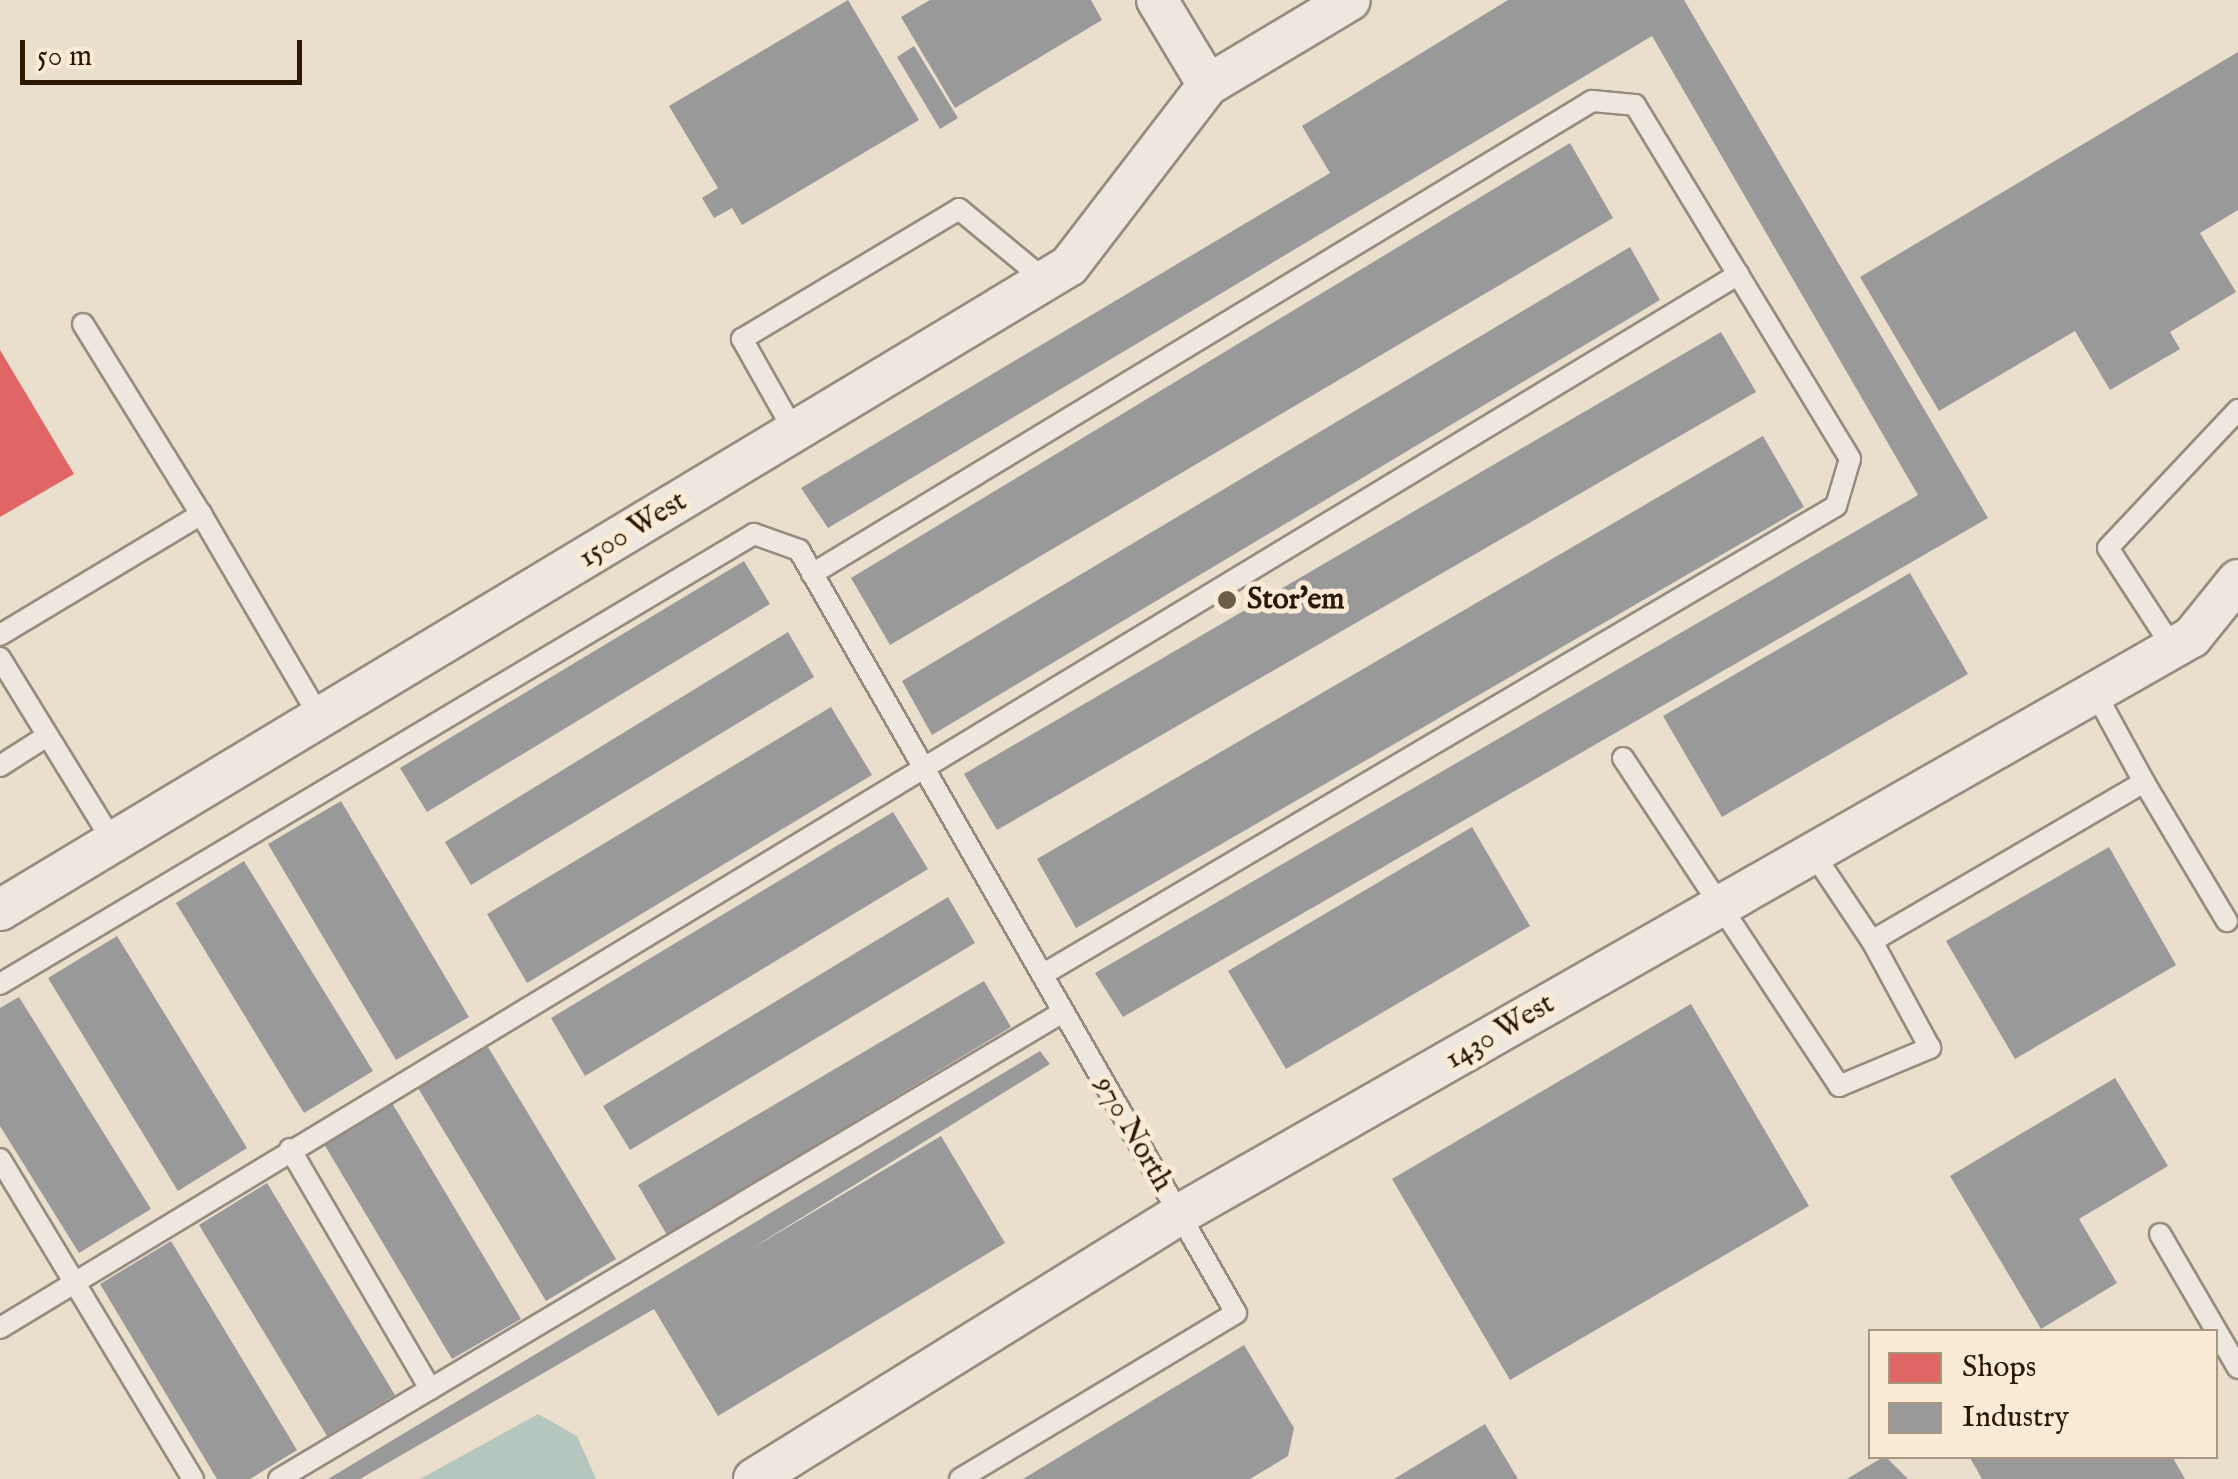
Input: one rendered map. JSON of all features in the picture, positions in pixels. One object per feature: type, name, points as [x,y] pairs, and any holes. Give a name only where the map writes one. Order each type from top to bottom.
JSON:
[{"type":"street","points":[[1158,0],[1208,85],[1350,0]]},
{"type":"street","name":"1500 West","points":[[0,910],[1069,266],[1208,85]]},
{"type":"street","name":"1430 West","points":[[754,1479],[1180,1214],[2173,648],[2238,580]]},
{"type":"lane","points":[[812,574],[1592,100],[1635,105],[1850,458],[1836,506],[1042,975]]},
{"type":"lane","points":[[795,432],[742,339],[758,329],[959,209],[1046,281]]},
{"type":"lane","points":[[0,1328],[290,1149],[926,773],[1739,274]]},
{"type":"lane","points":[[83,324],[202,514],[320,718]]},
{"type":"lane","points":[[2173,648],[2108,548],[2238,410]]},
{"type":"lane","points":[[0,636],[202,514]]},
{"type":"lane","name":"970 North","points":[[0,984],[754,534],[798,550],[1236,1312],[960,1479]]},
{"type":"lane","points":[[0,658],[112,842]]},
{"type":"lane","points":[[2095,692],[2227,921]]},
{"type":"lane","points":[[0,766],[47,736]]},
{"type":"lane","points":[[1624,758],[1716,908],[1839,1086],[1930,1048],[1872,941],[1813,853]]},
{"type":"lane","points":[[1872,941],[2144,782]]},
{"type":"lane","points":[[279,1479],[1063,1012]]},
{"type":"lane","points":[[290,1149],[430,1389]]},
{"type":"lane","points":[[0,1159],[194,1479]]},
{"type":"lane","points":[[2160,1234],[2215,1329]]},
{"type":"lane","points":[[2218,1334],[2238,1368]]},
{"type":"shaded area","points":[[538,1414],[577,1436],[596,1479],[420,1479]]},
{"type":"building: Shops","points":[[0,350],[74,474],[0,517]]},
{"type":"building: Industry","points":[[848,0],[919,120],[742,225],[732,208],[714,218],[702,198],[718,188],[669,106]]},
{"type":"building: Industry","points":[[930,0],[1091,0],[1102,20],[955,108],[901,17]]},
{"type":"building: Industry","points":[[1508,0],[1684,0],[1988,518],[1123,1017],[1095,973],[1918,495],[1652,36],[828,528],[801,488],[1330,173],[1302,126]]},
{"type":"building: Industry","points":[[914,46],[958,118],[940,129],[897,57]]},
{"type":"building: Industry","points":[[2238,52],[2238,210],[2200,233],[2236,292],[2170,332],[2180,349],[2110,390],[2075,331],[1939,411],[1860,277]]},
{"type":"building: Industry","points":[[1570,143],[1613,218],[890,645],[851,578]]},
{"type":"building: Industry","points":[[1630,247],[1660,300],[932,735],[902,681]]},
{"type":"building: Industry","points":[[1721,332],[1756,392],[997,830],[964,774]]},
{"type":"building: Industry","points":[[1763,436],[1804,507],[1076,928],[1037,859]]},
{"type":"building: Industry","points":[[744,561],[770,604],[427,812],[400,768]]},
{"type":"building: Industry","points":[[1910,573],[1968,674],[1722,817],[1663,716]]},
{"type":"building: Industry","points":[[788,632],[814,677],[471,885],[445,842]]},
{"type":"building: Industry","points":[[831,707],[872,775],[527,983],[487,914]]},
{"type":"building: Industry","points":[[341,801],[469,1017],[396,1060],[268,844]]},
{"type":"building: Industry","points":[[893,812],[928,869],[585,1076],[551,1018]]},
{"type":"building: Industry","points":[[1472,827],[1530,926],[1286,1069],[1228,971]]},
{"type":"building: Industry","points":[[2109,847],[2176,965],[2015,1059],[1946,941]]},
{"type":"building: Industry","points":[[244,861],[373,1071],[304,1113],[176,903]]},
{"type":"building: Industry","points":[[948,897],[975,943],[630,1150],[603,1106]]},
{"type":"building: Industry","points":[[117,936],[247,1148],[178,1191],[48,978]]},
{"type":"building: Industry","points":[[984,981],[1011,1027],[667,1235],[638,1185]]},
{"type":"building: Industry","points":[[19,997],[151,1209],[79,1253],[0,1126],[0,1008]]},
{"type":"building: Industry","points":[[1691,1004],[1809,1206],[1510,1380],[1392,1179]]},
{"type":"building: Industry","points":[[488,1047],[616,1259],[546,1301],[418,1088]]},
{"type":"building: Industry","points":[[1040,1051],[1050,1064],[746,1252],[941,1136],[1005,1243],[718,1416],[654,1309],[360,1479],[328,1479]]},
{"type":"building: Industry","points":[[2115,1078],[2168,1166],[2079,1219],[2117,1283],[2041,1329],[1950,1176]]},
{"type":"building: Industry","points":[[392,1103],[521,1319],[452,1359],[324,1144]]},
{"type":"building: Industry","points":[[267,1183],[395,1395],[327,1436],[199,1225]]},
{"type":"building: Industry","points":[[171,1241],[297,1450],[250,1479],[217,1479],[100,1284]]},
{"type":"building: Industry","points":[[1244,1345],[1294,1428],[1288,1456],[1250,1479],[1023,1479]]},
{"type":"building: Industry","points":[[1485,1424],[1518,1479],[1394,1479]]},
{"type":"building: Industry","points":[[1880,1459],[1888,1459],[1908,1479],[1847,1479]]},
{"type":"building: Industry","points":[[1971,1459],[2174,1459],[2185,1479],[1982,1479]]},
{"type":"place","name":"Stor'em","points":[[1227,600]]}]
